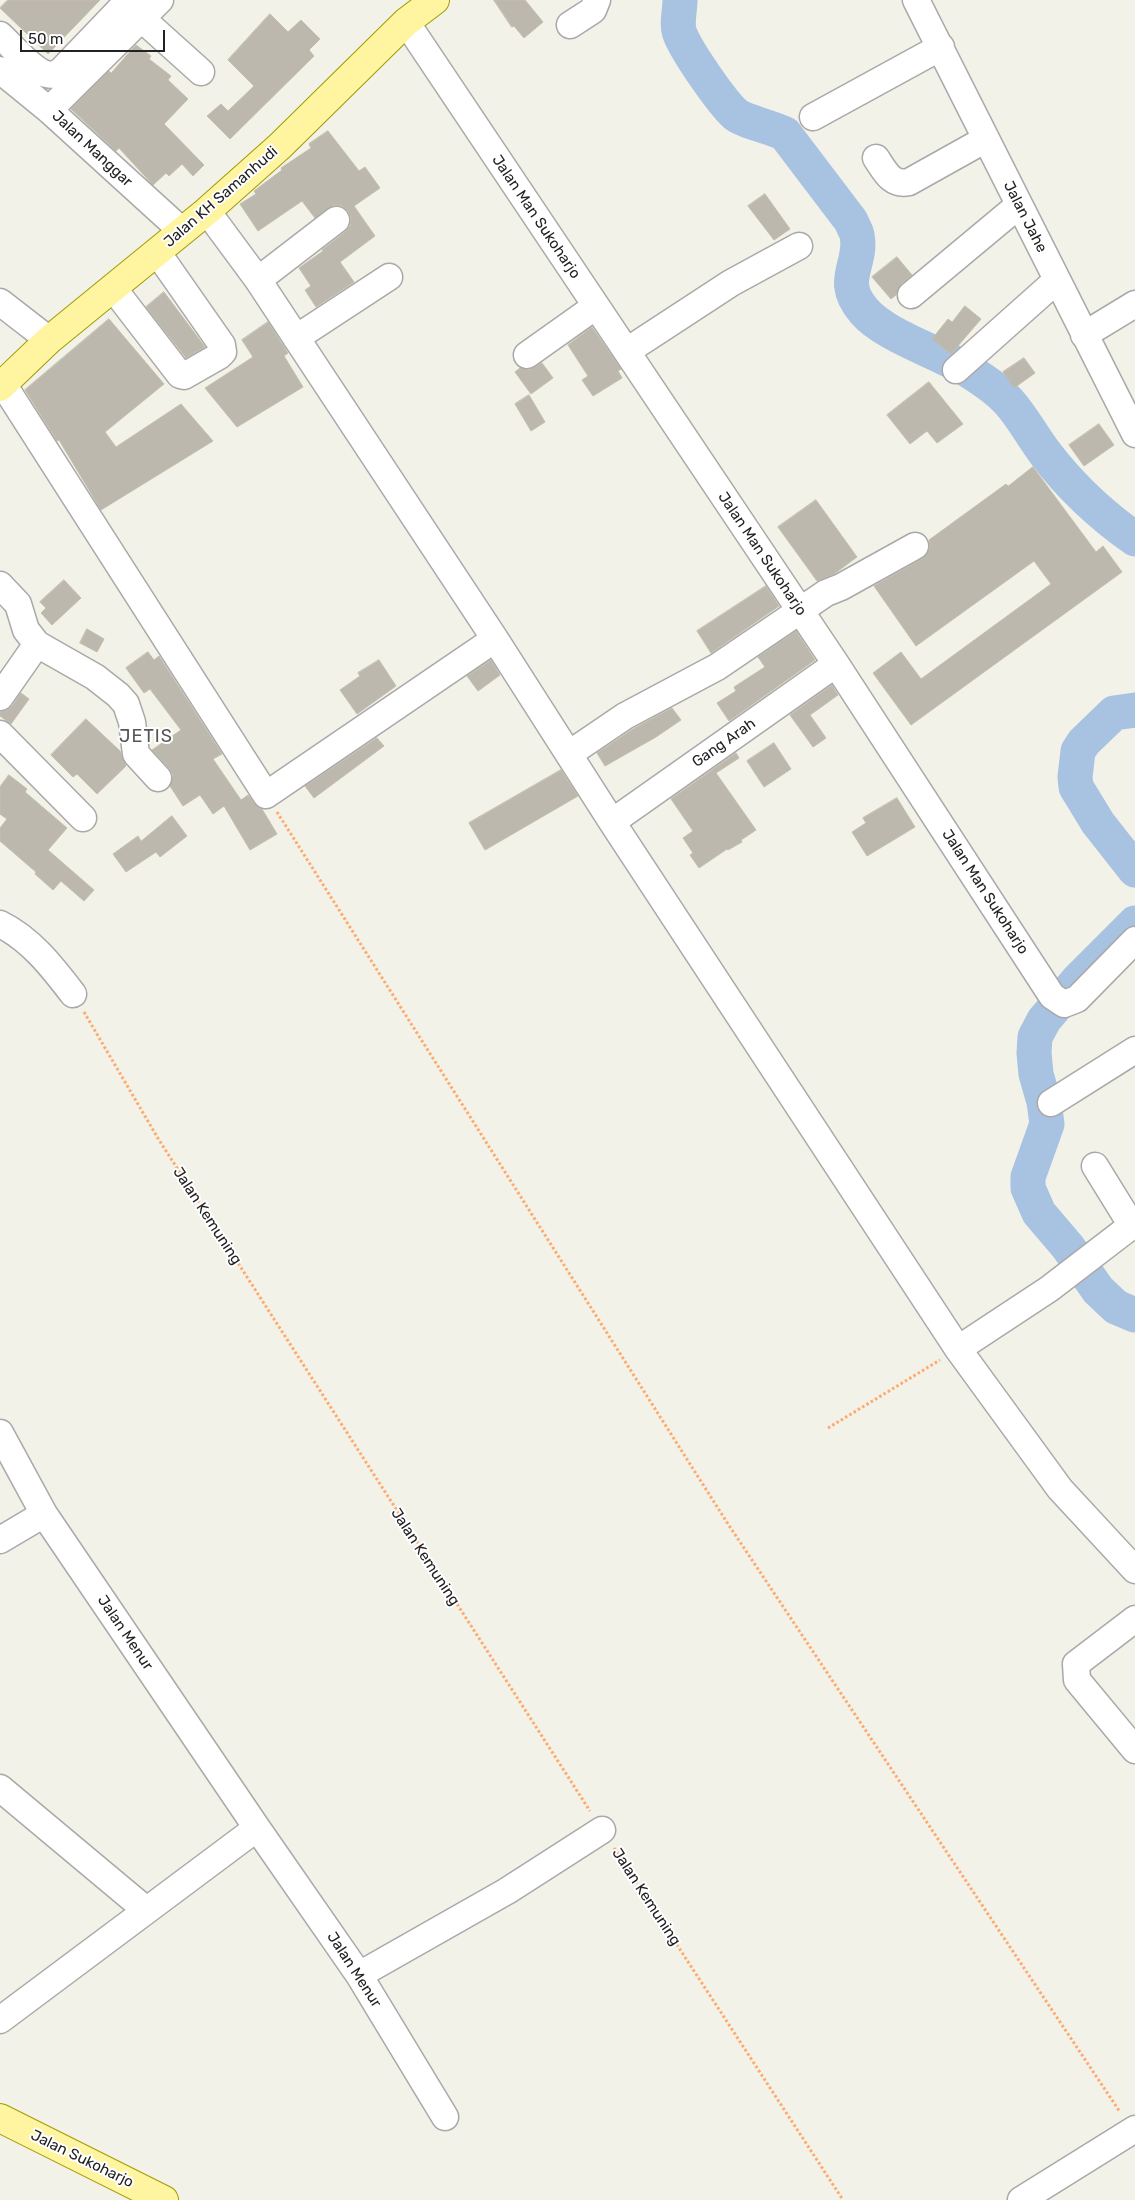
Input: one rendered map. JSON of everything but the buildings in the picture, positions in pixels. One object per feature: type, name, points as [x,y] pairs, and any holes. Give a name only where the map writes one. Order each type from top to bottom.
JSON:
[{"type":"main road","name":"Jalan KH Samanhudi","points":[[2,386],[49,340],[207,211],[280,146],[421,8]]},
{"type":"main road","name":"Jalan Sukoharjo","points":[[0,2118],[164,2200]]},
{"type":"street","points":[[0,34],[38,70],[54,75],[135,9],[160,0]]},
{"type":"street","points":[[570,26],[593,10],[597,0]]},
{"type":"street","name":"Jalan Jahe","points":[[916,0],[1135,434]]},
{"type":"street","name":"Jalan Man Sukoharjo","points":[[421,8],[596,306],[1058,1000],[1077,999],[1135,940]]},
{"type":"street","points":[[135,9],[201,72]]},
{"type":"street","points":[[49,110],[135,9]]},
{"type":"street","points":[[813,117],[941,47]]},
{"type":"street","name":"Jalan Manggar","points":[[0,70],[49,110],[182,231]]},
{"type":"street","points":[[876,158],[893,181],[901,184],[909,182],[986,139]]},
{"type":"street","points":[[912,294],[1019,205]]},
{"type":"street","points":[[207,211],[258,280],[495,639],[612,822],[958,1349],[1060,1489],[1135,1570]]},
{"type":"street","points":[[258,280],[336,220]]},
{"type":"street","points":[[627,351],[731,283],[799,246]]},
{"type":"street","points":[[113,288],[180,375],[184,376],[219,356],[223,352],[222,345],[157,252]]},
{"type":"street","points":[[296,338],[390,277]]},
{"type":"street","points":[[956,370],[1057,280]]},
{"type":"street","points":[[0,302],[49,340]]},
{"type":"street","points":[[1084,334],[1135,304]]},
{"type":"street","points":[[526,355],[596,306]]},
{"type":"street","points":[[2,386],[266,795],[495,639]]},
{"type":"street","points":[[568,754],[625,716],[717,667],[826,593],[841,588],[914,546]]},
{"type":"street","points":[[0,585],[18,604],[26,630],[37,644],[95,677],[118,695],[126,704],[132,722],[136,754],[158,778]]},
{"type":"street","points":[[0,697],[37,644]]},
{"type":"street","name":"Gang Arah","points":[[612,822],[836,664]]},
{"type":"street","points":[[0,734],[83,818]]},
{"type":"street","points":[[0,924],[15,933],[52,966],[73,994]]},
{"type":"street","points":[[1051,1103],[1135,1050]]},
{"type":"street","points":[[958,1349],[1049,1289],[1133,1224],[1095,1166]]},
{"type":"street","name":"Jalan Menur","points":[[0,1433],[10,1470],[44,1514],[359,1975],[445,2117]]},
{"type":"street","points":[[0,1540],[44,1514]]},
{"type":"street","points":[[1135,1619],[1082,1658],[1076,1664],[1076,1672],[1077,1680],[1135,1750]]},
{"type":"street","points":[[0,1789],[146,1910]]},
{"type":"street","points":[[0,2020],[257,1828]]},
{"type":"street","points":[[359,1975],[507,1891],[602,1830]]},
{"type":"street","points":[[1021,2200],[1134,2130]]},
{"type":"path","points":[[266,795],[728,1524],[1134,2130]]},
{"type":"path","name":"Jalan Kemuning","points":[[73,994],[159,1140],[602,1830],[843,2200]]},
{"type":"path","points":[[828,1428],[958,1349]]},
{"type":"waterway","points":[[680,0],[678,22],[680,34],[697,64],[721,99],[739,117],[785,134],[851,221],[857,235],[858,246],[852,290],[864,311],[885,328],[957,364],[999,392],[1013,407],[1045,453],[1075,488],[1098,510],[1135,539]]},
{"type":"waterway","points":[[1135,710],[1114,713],[1084,742],[1078,751],[1075,777],[1076,787],[1098,823],[1135,870]]},
{"type":"waterway","points":[[1135,923],[1078,980],[1044,1020],[1035,1037],[1036,1074],[1044,1102],[1047,1124],[1028,1177],[1028,1188],[1039,1213],[1068,1247],[1098,1290],[1116,1307],[1135,1315]]},
{"type":"district","name":"JETIS","points":[[146,737]]}]
